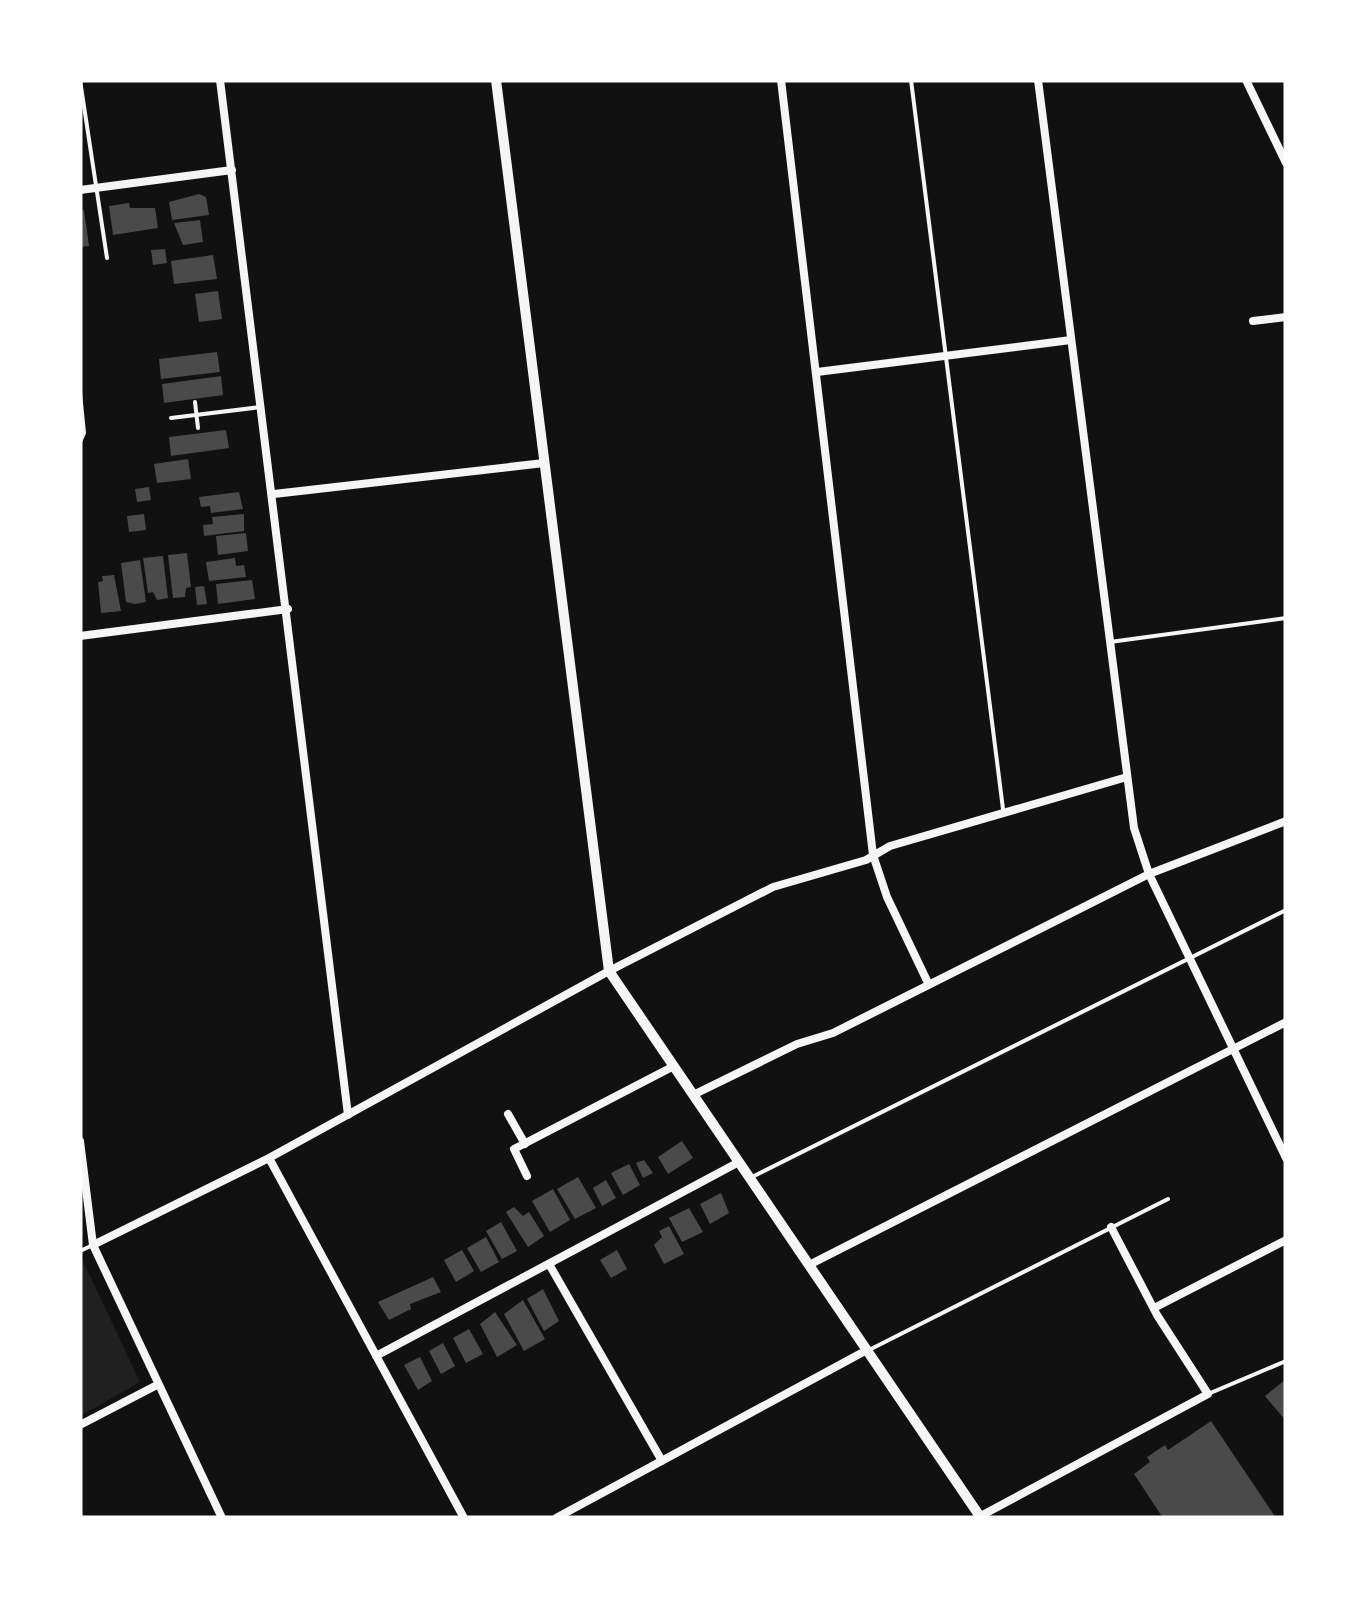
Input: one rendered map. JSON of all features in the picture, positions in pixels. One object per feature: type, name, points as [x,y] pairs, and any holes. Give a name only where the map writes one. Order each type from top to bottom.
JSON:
[{"type":"street","points":[[220,80],[348,1115]]},
{"type":"street","points":[[496,80],[609,970],[979,1518],[1208,1394],[1154,1308],[1112,1227]]},
{"type":"street","points":[[781,80],[873,855],[887,897],[929,985]]},
{"type":"street","points":[[1038,80],[1134,828],[1149,874],[1286,1158]]},
{"type":"street","points":[[1246,80],[1286,163]]},
{"type":"street","points":[[80,190],[232,170]]},
{"type":"street","points":[[1252,321],[1286,317]]},
{"type":"street","points":[[817,372],[1071,340]]},
{"type":"street","points":[[274,494],[544,463]]},
{"type":"street","points":[[80,636],[288,609]]},
{"type":"street","points":[[93,1246],[269,1158],[609,970],[772,886],[873,855],[890,846],[1127,777]]},
{"type":"street","points":[[693,1095],[929,985],[1149,874],[1286,821]]},
{"type":"street","points":[[808,1265],[1286,1022]]},
{"type":"street","points":[[527,1176],[514,1149],[674,1066]]},
{"type":"street","points":[[508,1114],[525,1144]]},
{"type":"street","points":[[80,1140],[93,1246],[222,1518]]},
{"type":"street","points":[[269,1158],[464,1518]]},
{"type":"street","points":[[376,1356],[739,1162]]},
{"type":"street","points":[[1154,1308],[1286,1240]]},
{"type":"street","points":[[548,1264],[662,1461]]},
{"type":"street","points":[[556,1518],[867,1350]]},
{"type":"street","points":[[80,1425],[157,1385]]},
{"type":"lane","points":[[80,80],[107,258]]},
{"type":"lane","points":[[912,80],[1004,812]]},
{"type":"lane","points":[[80,392],[84,432],[80,442]]},
{"type":"lane","points":[[194,402],[198,428]]},
{"type":"lane","points":[[171,418],[262,406]]},
{"type":"lane","points":[[1110,642],[1286,618]]},
{"type":"lane","points":[[750,1178],[1286,910]]},
{"type":"lane","points":[[867,1350],[1168,1198]]},
{"type":"lane","points":[[80,1250],[93,1246]]},
{"type":"lane","points":[[1208,1394],[1286,1361]]},
{"type":"shaded area","points":[[83,1261],[140,1382],[80,1416],[80,1262]]},
{"type":"building","points":[[199,194],[206,197],[209,215],[172,220],[169,202]]},
{"type":"building","points":[[129,203],[130,208],[155,208],[158,228],[113,235],[109,206]]},
{"type":"building","points":[[84,210],[89,246],[80,247],[80,211]]},
{"type":"building","points":[[200,220],[203,242],[183,245],[174,223]]},
{"type":"building","points":[[165,249],[167,263],[153,265],[151,250]]},
{"type":"building","points":[[213,255],[217,279],[174,284],[171,261]]},
{"type":"building","points":[[218,291],[222,319],[199,322],[195,294]]},
{"type":"building","points":[[217,352],[220,372],[161,379],[159,359]]},
{"type":"building","points":[[221,376],[223,395],[164,403],[162,384]]},
{"type":"building","points":[[226,430],[229,448],[171,456],[169,437]]},
{"type":"building","points":[[188,459],[191,479],[157,483],[154,464]]},
{"type":"building","points":[[149,487],[151,500],[137,502],[135,489]]},
{"type":"building","points":[[239,492],[243,509],[211,513],[210,506],[201,507],[199,497]]},
{"type":"building","points":[[144,514],[146,530],[129,532],[127,516]]},
{"type":"building","points":[[244,514],[244,531],[204,536],[203,525],[213,524],[212,517]]},
{"type":"building","points":[[246,533],[248,551],[218,555],[216,536]]},
{"type":"building","points":[[187,553],[191,587],[186,588],[185,597],[173,598],[168,555]]},
{"type":"building","points":[[163,556],[168,598],[157,600],[153,592],[148,593],[143,558]]},
{"type":"building","points":[[235,558],[236,566],[244,565],[246,577],[209,581],[206,562]]},
{"type":"building","points":[[140,560],[146,602],[135,604],[126,602],[121,563]]},
{"type":"building","points":[[114,575],[121,611],[101,613],[98,582],[103,581],[102,576]]},
{"type":"building","points":[[252,580],[255,599],[218,604],[216,584]]},
{"type":"building","points":[[204,586],[207,604],[197,605],[195,587]]},
{"type":"building","points":[[682,1141],[693,1158],[668,1174],[658,1157]]},
{"type":"building","points":[[644,1160],[653,1173],[643,1178],[636,1163]]},
{"type":"building","points":[[629,1164],[640,1185],[623,1195],[611,1173]]},
{"type":"building","points":[[578,1177],[596,1208],[575,1219],[557,1189]]},
{"type":"building","points":[[606,1180],[616,1198],[602,1206],[593,1188]]},
{"type":"building","points":[[553,1189],[570,1220],[550,1232],[532,1201]]},
{"type":"building","points":[[721,1193],[729,1213],[710,1224],[700,1204]]},
{"type":"building","points":[[514,1207],[523,1216],[529,1212],[544,1236],[528,1247],[506,1212]]},
{"type":"building","points":[[689,1208],[703,1232],[682,1242],[669,1218]]},
{"type":"building","points":[[501,1222],[517,1251],[502,1259],[486,1231]]},
{"type":"building","points":[[669,1226],[684,1254],[664,1264],[654,1245],[662,1237],[659,1231]]},
{"type":"building","points":[[486,1237],[499,1262],[481,1272],[467,1248]]},
{"type":"building","points":[[462,1250],[474,1271],[456,1282],[444,1260]]},
{"type":"building","points":[[617,1250],[627,1269],[611,1278],[600,1260]]},
{"type":"building","points":[[433,1277],[441,1292],[410,1304],[411,1309],[389,1320],[378,1302]]},
{"type":"building","points":[[543,1289],[559,1321],[544,1331],[527,1299]]},
{"type":"building","points":[[523,1300],[545,1339],[524,1351],[504,1314]]},
{"type":"building","points":[[495,1312],[517,1345],[497,1357],[480,1324]]},
{"type":"building","points":[[469,1329],[483,1354],[466,1363],[453,1338]]},
{"type":"building","points":[[443,1343],[455,1366],[441,1374],[429,1351]]},
{"type":"building","points":[[420,1357],[432,1381],[418,1390],[404,1365]]},
{"type":"building","points":[[1286,1379],[1286,1421],[1265,1396]]},
{"type":"building","points":[[1211,1421],[1276,1518],[1163,1518],[1134,1474],[1150,1462],[1147,1457],[1165,1445],[1168,1450]]}]
